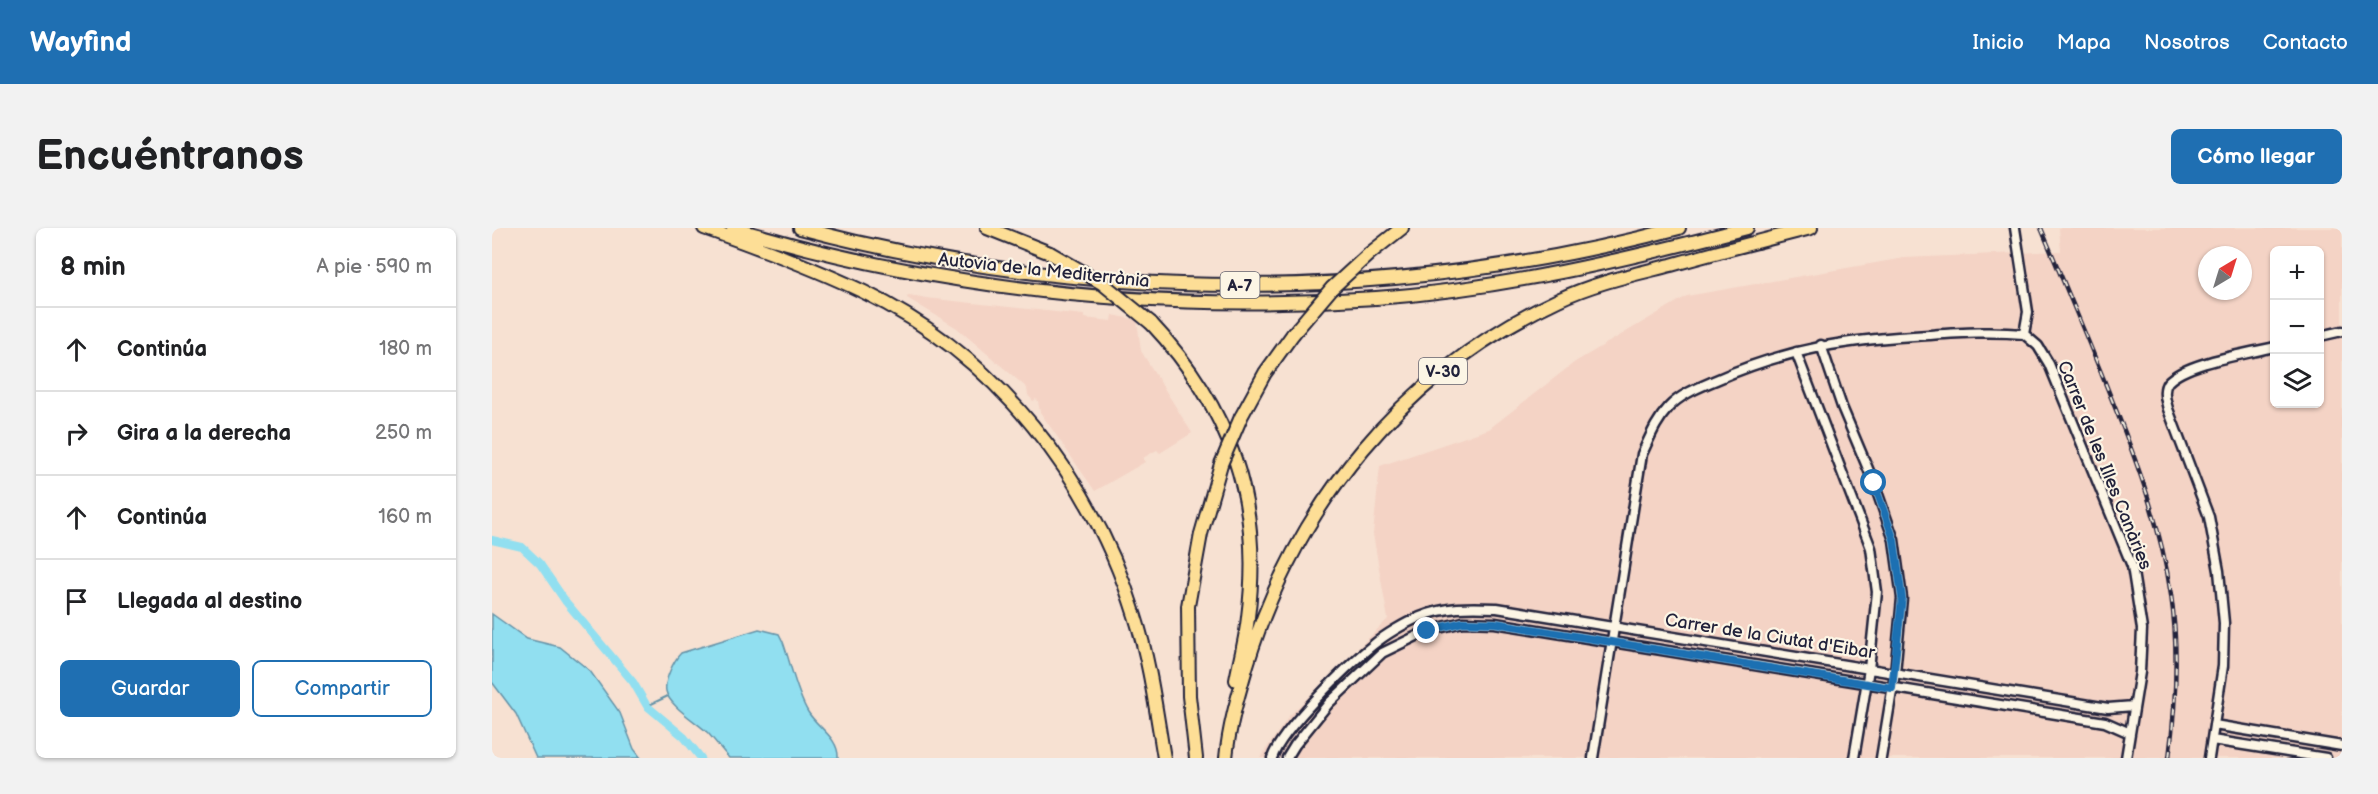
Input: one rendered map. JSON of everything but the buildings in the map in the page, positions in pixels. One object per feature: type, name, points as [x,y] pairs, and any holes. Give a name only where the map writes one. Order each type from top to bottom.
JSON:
[{"type":"highway","points":[[704,228],[780,255],[865,292],[906,315],[950,345],[992,381],[1028,420],[1070,475],[1092,511],[1116,561],[1136,619],[1150,675],[1164,758]]},
{"type":"highway","name":"Autovia de la Mediterrània","points":[[733,228],[831,255],[926,275],[1001,286],[1072,295],[1162,301],[1274,303],[1378,297],[1524,279],[1630,258],[1747,228]]},
{"type":"highway","name":"Autovia de la Mediterrània","points":[[800,228],[928,257],[1015,271],[1074,278],[1164,284],[1271,285],[1329,283],[1421,275],[1503,264],[1593,248],[1679,228]]},
{"type":"highway","points":[[987,228],[1050,254],[1102,283],[1141,313],[1161,333],[1196,378],[1219,417],[1235,455],[1246,493],[1252,565],[1248,618],[1235,682],[1235,702]]},
{"type":"highway","points":[[1196,758],[1190,696],[1188,606],[1201,534],[1221,464],[1241,417],[1265,373],[1293,334],[1332,288],[1402,228]]},
{"type":"highway","name":"V-30","points":[[1226,758],[1235,702],[1259,627],[1294,550],[1329,491],[1381,428],[1428,382],[1486,339],[1558,300],[1602,282],[1811,228]]},
{"type":"street","points":[[1593,758],[1642,454],[1655,424],[1670,405],[1690,391],[1738,370],[1821,345],[1867,338],[1984,332],[2024,334],[2028,312],[2015,228]]},
{"type":"street","points":[[2324,335],[2342,331]]},
{"type":"street","name":"Carrer de les Illes Canàries","points":[[2024,334],[2038,346],[2049,364],[2132,566],[2142,629],[2140,672],[2126,758]]},
{"type":"street","points":[[1821,345],[1842,407],[1874,483],[1894,540],[1902,598],[1895,673],[1881,758]]},
{"type":"street","points":[[2209,758],[2223,666],[2224,623],[2219,571],[2209,517],[2164,393],[2167,383],[2191,367],[2270,348]]},
{"type":"street","points":[[1796,352],[1871,548],[1877,592],[1869,669],[1854,758]]},
{"type":"street","name":"Carrer de la Ciutat d'Eibar","points":[[1272,758],[1286,735],[1320,695],[1374,644],[1420,617],[1460,606],[1497,608],[2108,708],[2134,706]]},
{"type":"street","name":"Carrer de la Ciutat d'Eibar","points":[[1287,758],[1329,703],[1382,653],[1427,631],[1463,622],[1495,623],[2105,722],[2130,734]]},
{"type":"street","points":[[2214,725],[2342,746]]},
{"type":"street","points":[[2212,740],[2326,758]]},
{"type":"shaded area","points":[[2059,228],[2342,228],[2342,758],[1260,758],[1289,716],[1388,619],[1373,534],[1380,466],[1489,429],[1575,362],[1687,296],[1904,258],[2061,251]]},
{"type":"shaded area","points":[[908,296],[1084,315],[1084,318],[1112,321],[1113,315],[1137,320],[1141,351],[1192,433],[1160,453],[1157,450],[1143,458],[1145,462],[1095,491],[1040,412],[1038,401],[1036,399],[1033,401],[1028,395],[1027,388],[957,328],[907,298]]},
{"type":"water","points":[[492,614],[527,639],[560,647],[590,671],[620,713],[634,749],[641,758],[536,758],[516,714],[492,682]]},
{"type":"water","points":[[759,629],[779,634],[804,704],[812,718],[832,739],[838,758],[729,758],[708,733],[668,697],[666,686],[668,676],[681,653]]},
{"type":"waterway","points":[[492,540],[522,547],[540,564],[566,602],[633,682],[647,706],[684,737],[701,758]]},
{"type":"waterway","points":[[647,706],[668,696]]},
{"type":"railway","points":[[2041,228],[2131,448],[2155,520],[2167,570],[2175,636],[2175,697],[2169,758]]},
{"type":"route","points":[[1427,631],[1463,622],[1495,623],[1892,688],[1902,598],[1894,540],[1874,483]]}]
